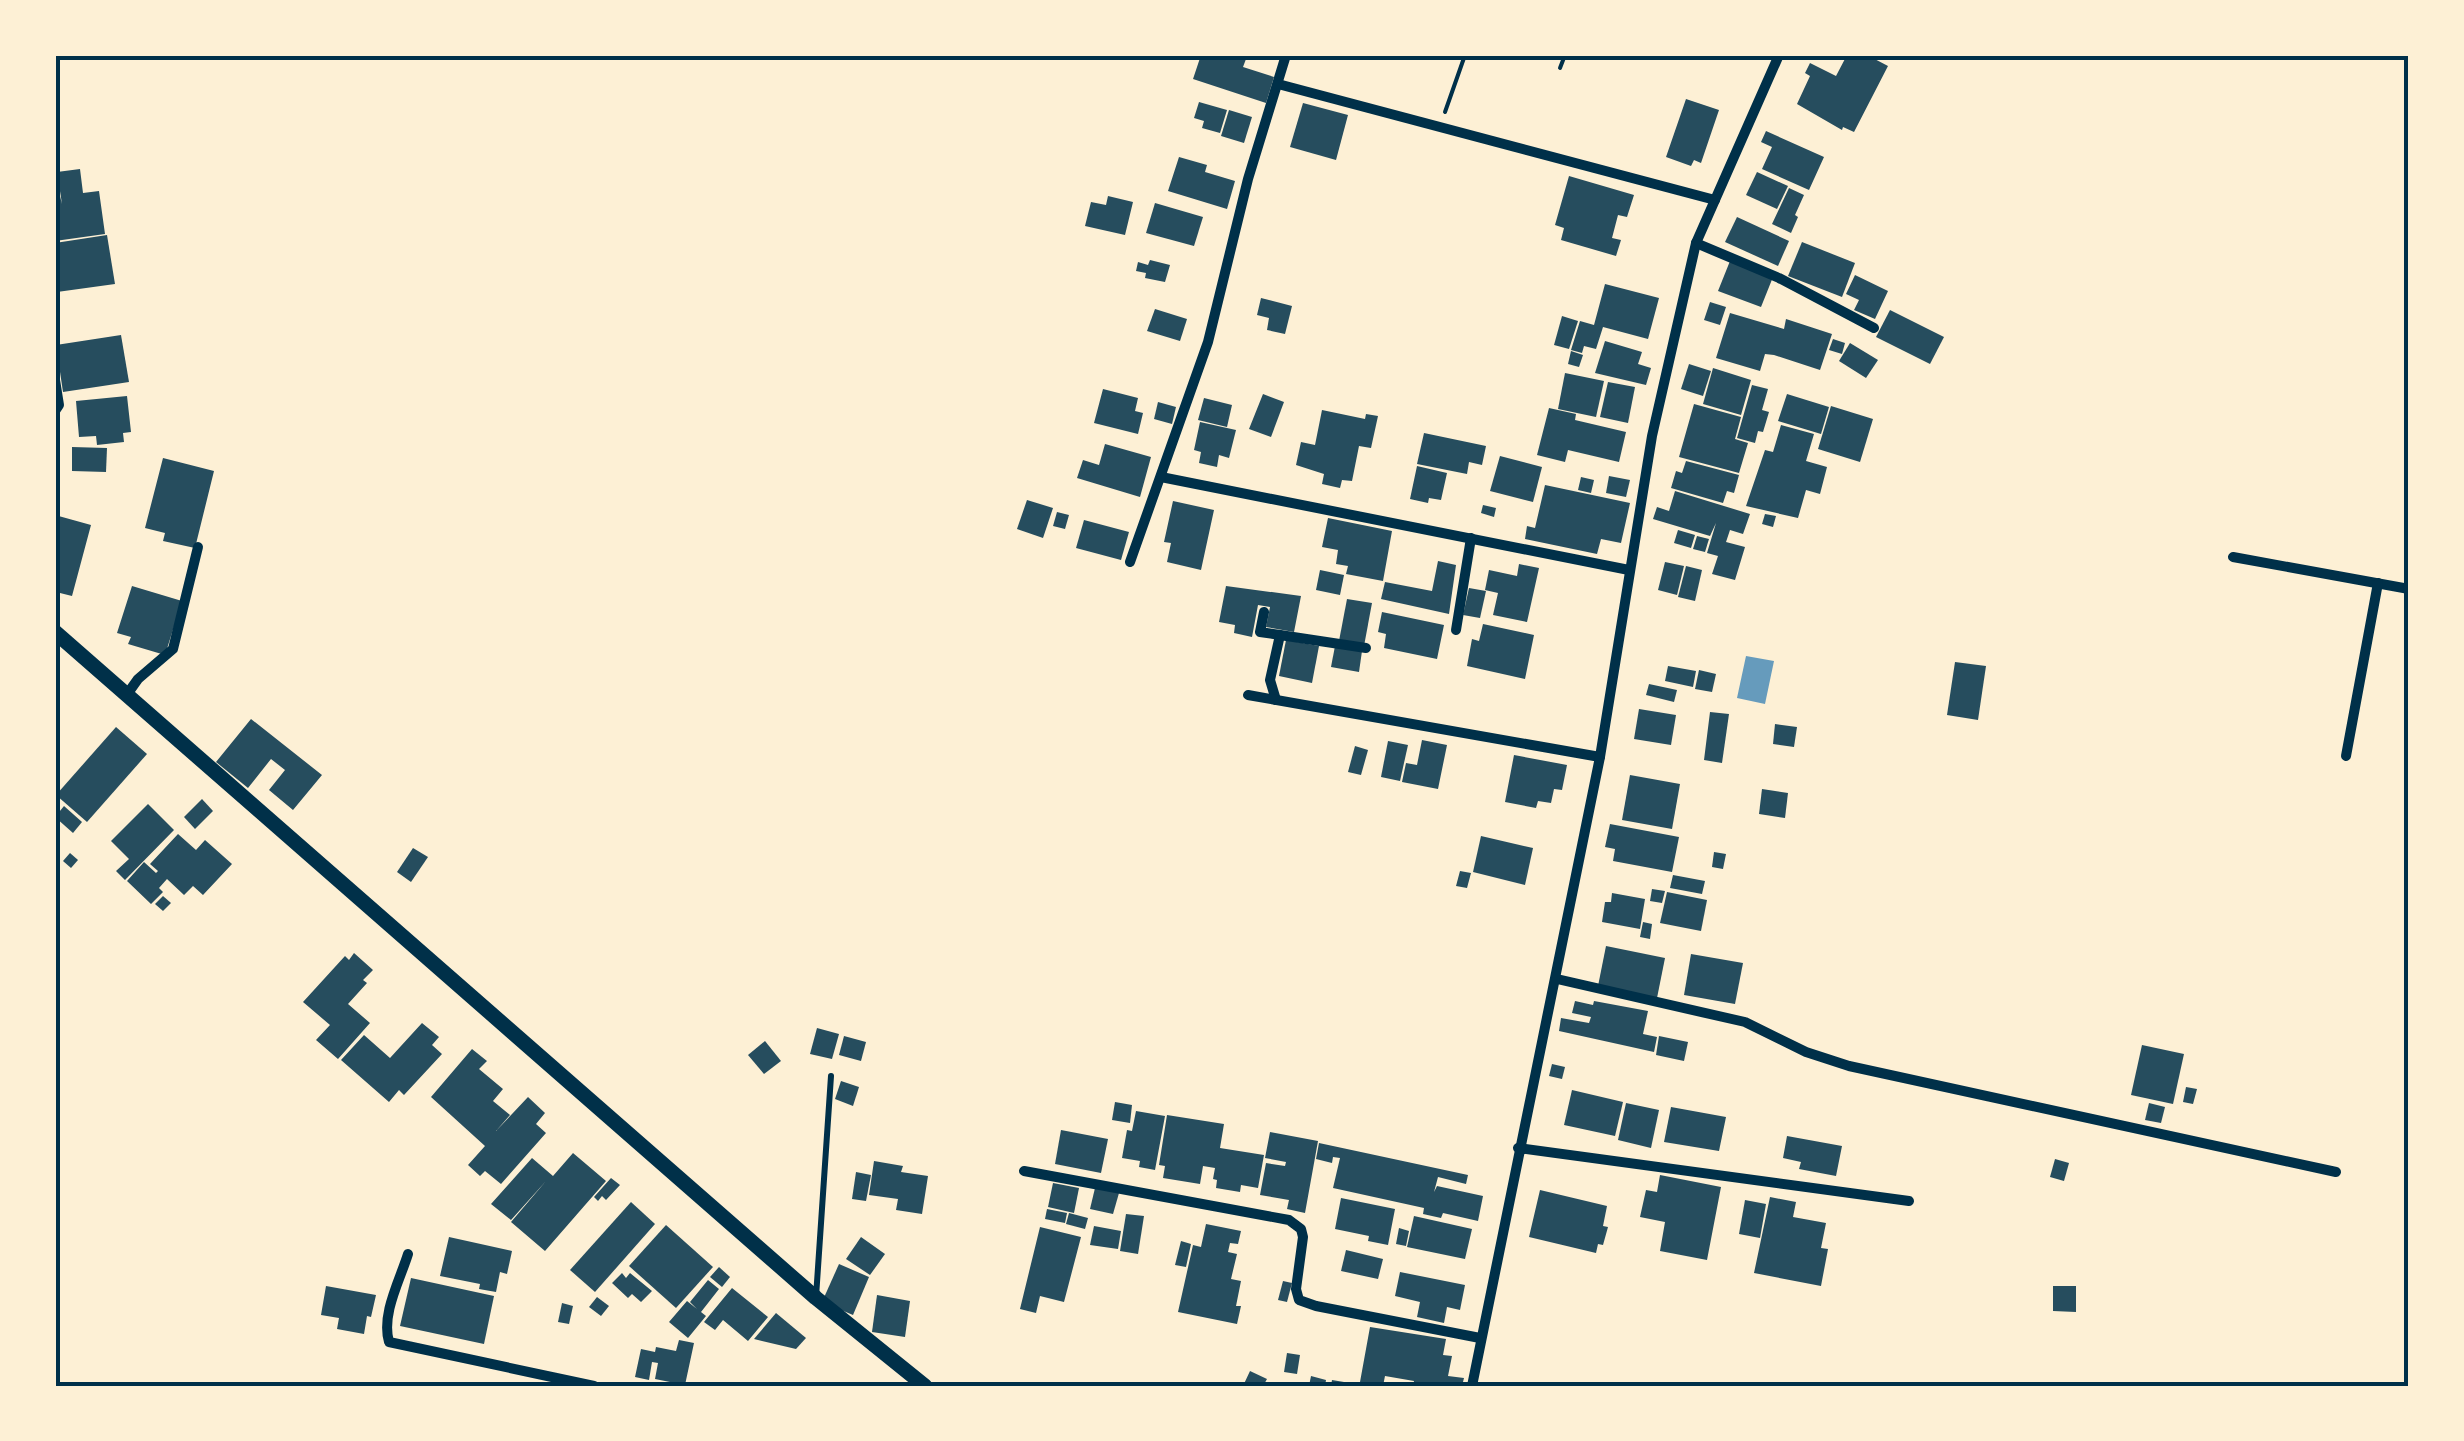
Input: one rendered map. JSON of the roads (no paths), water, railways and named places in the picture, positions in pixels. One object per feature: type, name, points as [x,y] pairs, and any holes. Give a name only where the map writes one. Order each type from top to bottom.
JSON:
[{"type":"main road","points":[[55,632],[917,1383]]},
{"type":"street","points":[[1130,562],[1208,342],[1248,179],[1286,55]]},
{"type":"street","points":[[1472,1386],[1600,757],[1652,436],[1696,243],[1779,55]]},
{"type":"street","points":[[1278,84],[1715,200]]},
{"type":"street","points":[[1696,243],[1779,278],[1874,328]]},
{"type":"street","points":[[55,380],[60,405],[55,411]]},
{"type":"street","points":[[1160,477],[1630,570]]},
{"type":"street","points":[[1456,630],[1471,538]]},
{"type":"street","points":[[128,693],[138,679],[173,650],[198,547]]},
{"type":"street","points":[[2233,557],[2409,589]]},
{"type":"street","points":[[2346,756],[2378,584]]},
{"type":"street","points":[[1264,612],[1260,632],[1366,648]]},
{"type":"street","points":[[1276,700],[1270,680],[1280,635]]},
{"type":"street","points":[[1248,694],[1600,757]]},
{"type":"street","points":[[1557,979],[1745,1022],[1806,1052],[1849,1066],[2336,1172]]},
{"type":"street","points":[[1518,1148],[1908,1201]]},
{"type":"street","points":[[1024,1171],[1288,1220],[1301,1229],[1303,1237],[1296,1289],[1299,1300],[1480,1338]]},
{"type":"street","points":[[408,1254],[389,1312],[389,1342],[594,1386]]},
{"type":"lane","points":[[816,1298],[831,1076]]},
{"type":"water","points":[[1746,656],[1774,661],[1765,704],[1737,698]]}]
